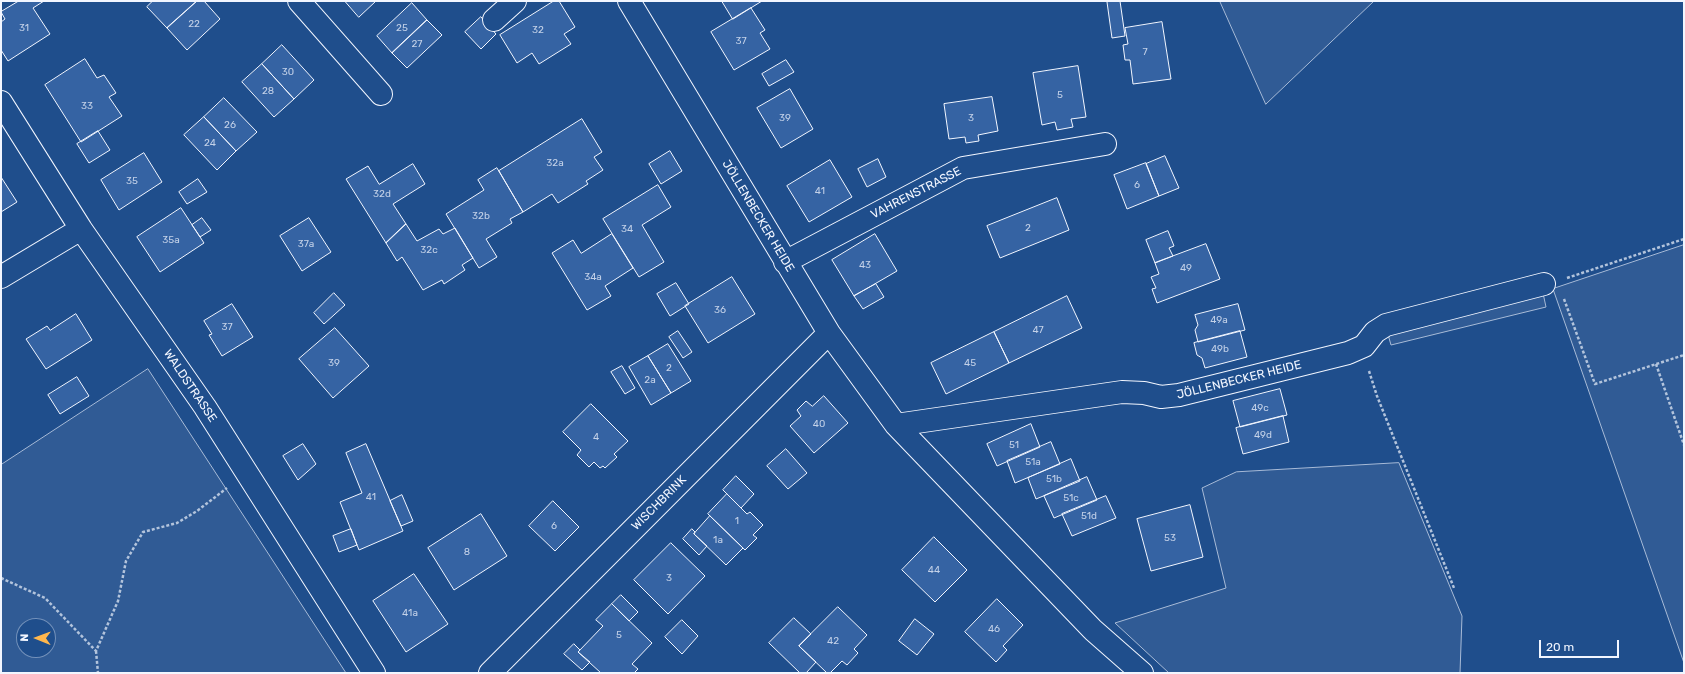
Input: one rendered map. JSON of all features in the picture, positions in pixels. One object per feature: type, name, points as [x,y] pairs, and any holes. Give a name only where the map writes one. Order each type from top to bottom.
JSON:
[{"type":"street","points":[[299,1],[381,94]]},
{"type":"street","points":[[494,20],[515,1]]},
{"type":"street","name":"JÖLLENBECKER HEIDE","points":[[629,1],[829,333],[896,425],[1093,630],[1142,673]]},
{"type":"street","name":"WALDSTRASSE","points":[[1,102],[81,228],[205,407],[374,673]]},
{"type":"street","name":"VAHRENSTRASSE","points":[[785,262],[963,168],[1105,144]]},
{"type":"street","points":[[1,277],[81,228]]},
{"type":"street","name":"JÖLLENBECKER HEIDE","points":[[896,425],[1122,392],[1144,393],[1161,397],[1180,395],[1348,353],[1364,346],[1375,332],[1386,325],[1551,282]]},
{"type":"street","name":"WISCHBRINK","points":[[490,673],[829,333]]},
{"type":"path","points":[[1684,239],[1551,282],[1595,384],[1684,355]]},
{"type":"path","points":[[1361,347],[1377,396],[1454,588]]},
{"type":"path","points":[[1656,364],[1684,445]]},
{"type":"path","points":[[98,673],[96,651],[118,601],[126,561],[143,532],[177,523],[197,511],[247,473]]},
{"type":"path","points":[[1,578],[45,598],[96,651]]},
{"type":"shaded area","points":[[1220,1],[1374,1],[1266,104]]},
{"type":"shaded area","points":[[1684,245],[1684,663],[1553,289]]},
{"type":"shaded area","points":[[1543,293],[1546,307],[1391,345],[1387,331]]},
{"type":"shaded area","points":[[148,369],[346,673],[1,673],[1,465]]},
{"type":"shaded area","points":[[1399,463],[1462,616],[1460,673],[1169,673],[1115,623],[1226,588],[1202,488],[1236,472]]},
{"type":"building","points":[[19,1],[44,1],[33,8],[50,34],[8,61],[1,50],[1,22],[5,19],[1,12]]},
{"type":"building","points":[[153,1],[197,1],[167,28],[147,7]]},
{"type":"building","points":[[197,1],[204,1],[220,19],[187,50],[167,28]]},
{"type":"building","points":[[345,1],[376,1],[359,17]]},
{"type":"building","points":[[554,1],[559,1],[575,27],[564,34],[571,44],[539,64],[532,53],[517,63],[500,35]]},
{"type":"building","points":[[722,1],[762,1],[733,19]]},
{"type":"building","points":[[1120,1],[1125,36],[1112,38],[1107,2]]},
{"type":"building","points":[[412,3],[427,20],[392,53],[377,36]]},
{"type":"building","points":[[751,8],[765,30],[760,33],[770,49],[734,70],[711,32]]},
{"type":"building","points":[[481,17],[496,34],[481,49],[465,32]]},
{"type":"building","points":[[427,20],[442,35],[407,68],[392,53]]},
{"type":"building","points":[[1162,22],[1171,79],[1133,84],[1130,60],[1125,60],[1123,45],[1128,44],[1125,28]]},
{"type":"building","points":[[282,45],[314,80],[294,99],[262,64]]},
{"type":"building","points":[[85,59],[97,78],[104,75],[116,93],[109,97],[122,116],[81,142],[45,85]]},
{"type":"building","points":[[786,60],[794,72],[769,86],[762,74]]},
{"type":"building","points":[[262,64],[294,99],[274,117],[242,82]]},
{"type":"building","points":[[1078,66],[1086,117],[1071,119],[1073,127],[1057,130],[1055,122],[1042,125],[1033,73]]},
{"type":"building","points":[[790,89],[813,129],[781,148],[757,108]]},
{"type":"building","points":[[992,97],[998,131],[978,135],[979,141],[966,143],[965,137],[949,139],[944,104]]},
{"type":"building","points":[[224,98],[257,132],[236,151],[204,117]]},
{"type":"building","points":[[204,117],[236,151],[217,170],[184,135]]},
{"type":"building","points":[[582,119],[602,152],[594,157],[603,170],[586,181],[588,184],[558,203],[552,194],[523,212],[499,171]]},
{"type":"building","points":[[98,131],[110,150],[89,163],[77,144]]},
{"type":"building","points":[[670,151],[682,171],[661,184],[649,164]]},
{"type":"building","points":[[144,153],[162,182],[119,210],[101,180]]},
{"type":"building","points":[[1165,156],[1179,188],[1159,196],[1146,164]]},
{"type":"building","points":[[878,159],[886,177],[867,187],[858,169]]},
{"type":"building","points":[[830,160],[852,197],[809,222],[787,186]]},
{"type":"building","points":[[1146,163],[1159,196],[1127,209],[1114,175]]},
{"type":"building","points":[[413,164],[425,184],[393,204],[406,224],[386,243],[346,179],[368,166],[379,184]]},
{"type":"building","points":[[497,168],[523,212],[510,219],[512,223],[486,239],[497,257],[479,268],[446,214],[484,190],[478,180]]},
{"type":"building","points":[[1,177],[17,202],[1,212]]},
{"type":"building","points":[[198,179],[207,192],[187,204],[179,192]]},
{"type":"building","points":[[658,185],[671,207],[642,225],[664,262],[639,277],[603,219]]},
{"type":"building","points":[[1057,198],[1069,230],[1000,258],[987,226]]},
{"type":"building","points":[[181,208],[204,243],[160,272],[137,237]]},
{"type":"building","points":[[202,218],[211,230],[200,237],[192,225]]},
{"type":"building","points":[[309,218],[331,252],[302,271],[280,236]]},
{"type":"building","points":[[406,224],[417,241],[439,229],[443,234],[455,228],[473,258],[462,265],[465,270],[444,284],[442,280],[423,290],[402,257],[397,261],[386,243]]},
{"type":"building","points":[[1168,231],[1174,246],[1169,248],[1173,256],[1155,263],[1146,240]]},
{"type":"building","points":[[612,234],[633,268],[605,286],[611,296],[587,310],[552,253],[573,240],[581,253]]},
{"type":"building","points":[[875,234],[897,271],[854,296],[832,260]]},
{"type":"building","points":[[1206,244],[1220,279],[1157,303],[1152,289],[1156,288],[1151,277],[1159,274],[1155,263]]},
{"type":"building","points":[[732,277],[755,314],[708,343],[685,306]]},
{"type":"building","points":[[676,283],[689,304],[670,316],[657,294]]},
{"type":"building","points":[[876,284],[884,297],[863,309],[854,296]]},
{"type":"building","points":[[334,293],[345,305],[324,324],[314,313]]},
{"type":"building","points":[[1067,296],[1082,328],[1009,363],[994,332]]},
{"type":"building","points":[[232,304],[253,337],[222,356],[209,335],[212,334],[204,321]]},
{"type":"building","points":[[1238,304],[1245,330],[1198,342],[1195,330],[1198,325],[1195,315]]},
{"type":"building","points":[[76,314],[92,340],[46,369],[26,339],[47,326],[50,330]]},
{"type":"building","points":[[335,328],[369,366],[333,398],[299,359]]},
{"type":"building","points":[[678,331],[692,352],[683,358],[669,337]]},
{"type":"building","points":[[1240,331],[1247,357],[1205,368],[1202,358],[1197,355],[1194,343]]},
{"type":"building","points":[[994,332],[1009,363],[946,394],[931,363]]},
{"type":"building","points":[[668,344],[691,381],[671,393],[648,356]]},
{"type":"building","points":[[648,356],[671,393],[651,405],[629,367]]},
{"type":"building","points":[[622,366],[635,388],[625,394],[611,372]]},
{"type":"building","points":[[77,377],[89,396],[60,414],[48,395]]},
{"type":"building","points":[[1280,389],[1287,415],[1240,427],[1233,401]]},
{"type":"building","points":[[824,396],[848,423],[814,453],[790,426],[801,416],[797,410],[806,401],[812,406]]},
{"type":"building","points":[[591,404],[628,441],[614,454],[617,457],[605,468],[603,466],[600,468],[594,462],[589,467],[577,455],[581,450],[563,432]]},
{"type":"building","points":[[1283,416],[1289,442],[1243,454],[1236,428]]},
{"type":"building","points":[[1031,424],[1040,447],[997,466],[987,444]]},
{"type":"building","points":[[1051,442],[1060,464],[1015,483],[1007,461]]},
{"type":"building","points":[[303,444],[316,464],[298,480],[283,456]]},
{"type":"building","points":[[366,444],[403,531],[359,550],[340,502],[362,493],[346,453]]},
{"type":"building","points":[[786,449],[807,473],[788,489],[767,466]]},
{"type":"building","points":[[1071,459],[1080,481],[1036,499],[1028,478]]},
{"type":"building","points":[[736,476],[754,494],[741,508],[723,490]]},
{"type":"building","points":[[1087,477],[1097,500],[1054,518],[1044,496]]},
{"type":"building","points":[[727,494],[747,514],[750,512],[763,525],[753,535],[757,538],[745,550],[708,514]]},
{"type":"building","points":[[402,495],[413,521],[401,526],[390,501]]},
{"type":"building","points":[[1106,496],[1116,518],[1072,536],[1062,514]]},
{"type":"building","points":[[553,501],[579,527],[555,551],[529,526]]},
{"type":"building","points":[[1190,505],[1203,557],[1151,571],[1137,519]]},
{"type":"building","points":[[481,514],[507,556],[454,590],[428,548]]},
{"type":"building","points":[[710,516],[743,548],[726,565],[694,534]]},
{"type":"building","points":[[351,529],[357,545],[339,552],[333,536]]},
{"type":"building","points":[[692,529],[695,532],[694,534],[707,546],[699,555],[683,539]]},
{"type":"building","points":[[934,537],[967,570],[935,602],[902,570]]},
{"type":"building","points":[[671,543],[705,576],[668,614],[634,580]]},
{"type":"building","points":[[414,574],[448,624],[406,652],[373,601]]},
{"type":"building","points":[[621,595],[638,612],[629,621],[612,604]]},
{"type":"building","points":[[997,599],[1023,625],[1003,646],[1007,650],[996,662],[965,632]]},
{"type":"building","points":[[612,604],[652,643],[632,664],[638,669],[634,673],[601,673],[578,652],[603,626],[596,620]]},
{"type":"building","points":[[838,607],[867,635],[854,649],[858,653],[847,665],[842,661],[830,673],[827,673],[799,646]]},
{"type":"building","points":[[794,618],[811,634],[799,646],[816,662],[806,673],[800,673],[769,643]]},
{"type":"building","points":[[915,619],[934,634],[917,655],[899,641]]},
{"type":"building","points":[[682,620],[698,636],[682,654],[665,637]]},
{"type":"building","points":[[574,644],[580,650],[578,652],[590,662],[582,670],[564,654]]}]
